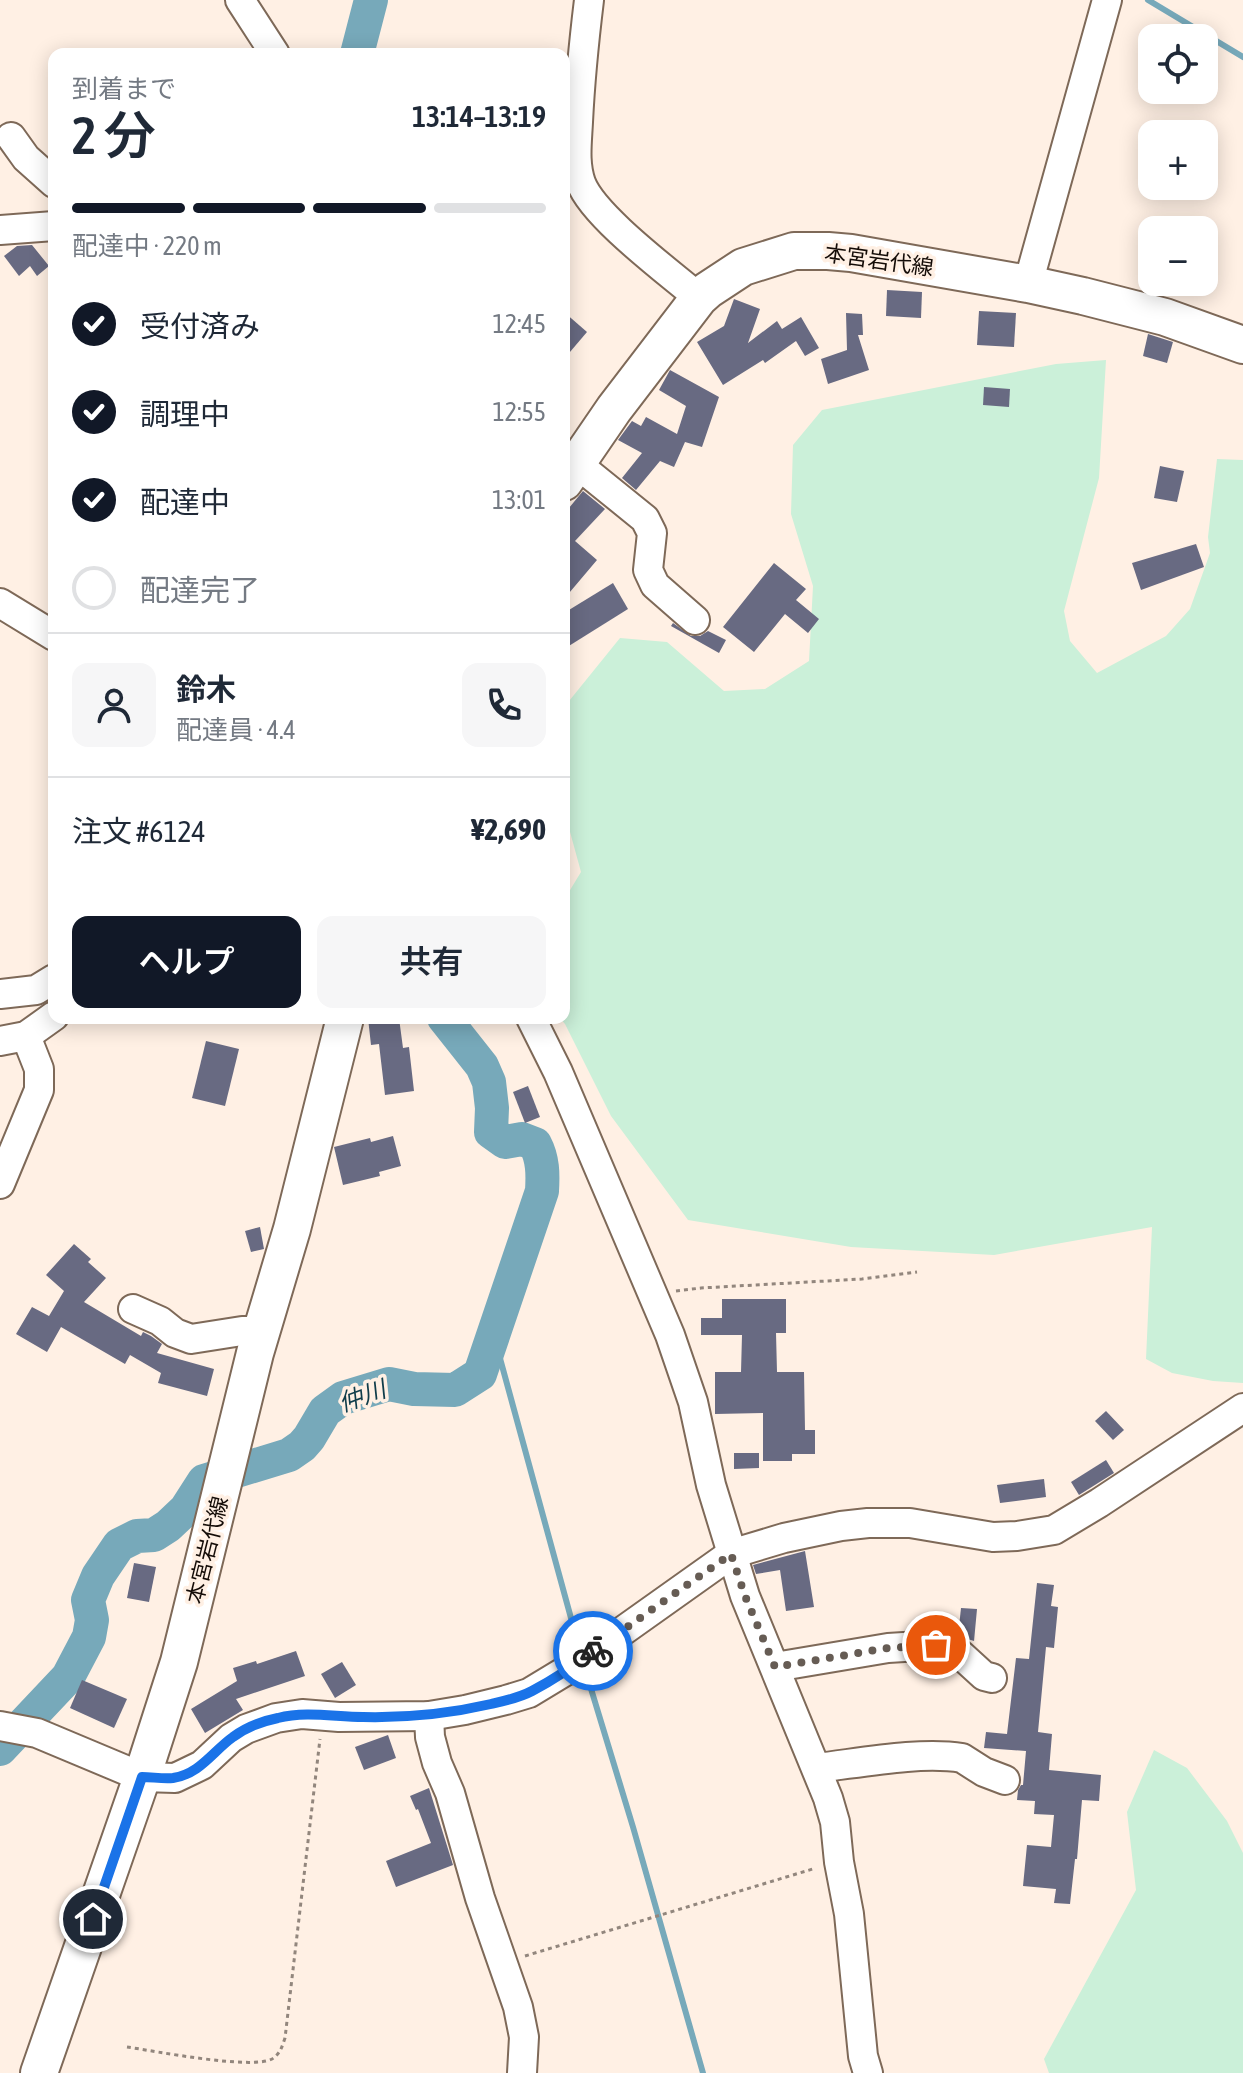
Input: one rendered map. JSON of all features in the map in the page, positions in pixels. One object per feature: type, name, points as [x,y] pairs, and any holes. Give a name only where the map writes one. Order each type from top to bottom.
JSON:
[{"type":"main road","name":"本宮岩代線","points":[[570,473],[614,409],[699,298],[743,267],[794,251],[851,253],[1028,284],[1165,317],[1243,345]]},
{"type":"main road","name":"本宮岩代線","points":[[39,2073],[179,1662],[343,1024]]},
{"type":"street","points":[[240,0],[271,48]]},
{"type":"street","points":[[589,0],[580,67],[573,187],[699,298]]},
{"type":"street","points":[[1028,284],[1107,0]]},
{"type":"street","points":[[11,137],[26,158],[48,178]]},
{"type":"street","points":[[0,230],[48,226]]},
{"type":"street","points":[[570,473],[645,519],[652,533],[648,570],[655,585],[695,620]]},
{"type":"street","points":[[0,603],[48,632]]},
{"type":"street","points":[[0,994],[36,990],[48,983]]},
{"type":"street","points":[[0,1184],[39,1090],[39,1069],[13,1038],[48,1019]]},
{"type":"street","points":[[534,1024],[558,1072],[670,1335],[693,1402],[711,1485],[745,1596],[817,1768],[835,1822],[849,1914],[863,2056],[868,2073]]},
{"type":"street","points":[[133,1309],[191,1339],[262,1331]]},
{"type":"street","points":[[1,1726],[37,1733],[142,1777],[175,1778],[202,1765],[231,1738],[246,1729],[276,1718],[302,1714],[397,1718],[465,1710],[529,1693],[572,1667],[731,1554],[784,1538],[868,1523],[910,1523],[993,1537],[1054,1530],[1243,1408]]},
{"type":"street","points":[[775,1667],[888,1648],[936,1645],[961,1655],[984,1676],[992,1678]]},
{"type":"street","points":[[429,1716],[430,1737],[437,1763],[450,1793],[480,1898],[518,2007],[524,2037],[522,2073]]},
{"type":"street","points":[[817,1768],[930,1755],[962,1758],[984,1772],[1005,1780]]},
{"type":"path","points":[[652,1294],[701,1288],[862,1279],[917,1272]]},
{"type":"path","points":[[127,2047],[244,2063],[264,2062],[276,2057],[282,2049],[323,1715]]},
{"type":"path","points":[[503,1962],[839,1862]]},
{"type":"green space","points":[[1106,360],[1099,478],[1064,611],[1070,641],[1097,673],[1166,636],[1190,609],[1210,553],[1208,537],[1217,459],[1243,460],[1243,1383],[1172,1373],[1146,1359],[1152,1227],[994,1255],[851,1247],[688,1220],[611,1116],[565,1024],[570,1024],[570,890],[581,872],[570,832],[570,700],[620,638],[667,642],[724,691],[765,689],[809,661],[813,586],[791,514],[793,445],[822,410],[1056,364]]},
{"type":"green space","points":[[1154,1750],[1187,1768],[1227,1821],[1243,1853],[1243,2073],[1049,2073],[1044,2059],[1136,1890],[1127,1812]]},
{"type":"building","points":[[32,245],[48,267],[37,276],[30,266],[19,276],[4,256],[17,246]]},
{"type":"building","points":[[887,290],[922,292],[921,318],[886,316]]},
{"type":"building","points":[[734,299],[760,309],[748,343],[777,321],[782,329],[801,317],[819,348],[805,356],[796,341],[765,363],[763,360],[723,385],[697,342],[724,326]]},
{"type":"building","points":[[979,311],[1016,313],[1014,347],[977,345]]},
{"type":"building","points":[[846,313],[862,314],[863,335],[858,335],[869,370],[828,384],[821,359],[847,350]]},
{"type":"building","points":[[570,317],[587,332],[570,352]]},
{"type":"building","points":[[1148,334],[1173,342],[1167,363],[1143,356]]},
{"type":"building","points":[[670,370],[719,397],[702,447],[685,442],[674,467],[660,461],[636,490],[622,478],[642,453],[618,440],[632,421],[641,426],[646,417],[677,434],[686,406],[659,390]]},
{"type":"building","points":[[984,387],[1010,389],[1009,407],[983,405]]},
{"type":"building","points":[[1160,466],[1184,471],[1177,502],[1154,498]]},
{"type":"building","points":[[583,491],[605,509],[575,541],[597,560],[570,592],[570,507]]},
{"type":"building","points":[[1196,544],[1204,567],[1141,590],[1132,563]]},
{"type":"building","points":[[774,563],[806,589],[796,600],[819,619],[808,633],[785,614],[754,652],[723,627]]},
{"type":"building","points":[[613,583],[628,609],[570,645],[570,609]]},
{"type":"building","points":[[673,623],[691,636],[700,636],[708,631],[726,640],[719,653],[671,626]]},
{"type":"building","points":[[369,1024],[400,1024],[403,1048],[409,1047],[414,1091],[385,1095],[379,1044],[371,1045]]},
{"type":"building","points":[[206,1041],[239,1049],[225,1106],[192,1098]]},
{"type":"building","points":[[528,1086],[540,1117],[525,1123],[513,1092]]},
{"type":"building","points":[[393,1136],[401,1166],[379,1172],[380,1176],[343,1185],[334,1147]]},
{"type":"building","points":[[260,1227],[264,1249],[251,1252],[245,1231]]},
{"type":"building","points":[[74,1244],[106,1278],[84,1302],[141,1336],[143,1332],[151,1336],[162,1344],[157,1353],[214,1369],[207,1396],[158,1383],[161,1373],[130,1355],[125,1364],[61,1327],[47,1352],[16,1334],[32,1307],[49,1316],[64,1291],[46,1275]]},
{"type":"building","points":[[722,1299],[786,1299],[786,1333],[776,1333],[777,1372],[804,1372],[805,1430],[815,1430],[815,1454],[792,1454],[792,1461],[763,1461],[763,1413],[715,1414],[715,1372],[741,1372],[742,1335],[701,1335],[701,1318],[722,1318]]},
{"type":"building","points":[[1106,1411],[1124,1430],[1113,1440],[1095,1421]]},
{"type":"building","points":[[734,1453],[759,1453],[759,1468],[734,1469]]},
{"type":"building","points":[[1106,1460],[1114,1473],[1079,1495],[1071,1482]]},
{"type":"building","points":[[1044,1479],[1046,1497],[1000,1503],[997,1485]]},
{"type":"building","points":[[805,1551],[814,1607],[786,1611],[780,1570],[756,1574],[753,1565]]},
{"type":"building","points":[[134,1563],[156,1567],[149,1602],[127,1598]]},
{"type":"building","points":[[1037,1583],[1054,1585],[1051,1606],[1058,1607],[1054,1648],[1046,1647],[1038,1732],[1052,1734],[1049,1770],[1101,1775],[1099,1801],[1082,1800],[1070,1904],[1054,1903],[1056,1889],[1023,1886],[1027,1845],[1051,1847],[1054,1815],[1034,1814],[1035,1801],[1017,1800],[1018,1790],[1023,1785],[1026,1751],[984,1748],[986,1732],[1007,1734],[1016,1658],[1029,1659]]},
{"type":"building","points":[[961,1608],[977,1609],[974,1641],[958,1636]]},
{"type":"building","points":[[296,1651],[305,1676],[236,1699],[243,1710],[205,1733],[191,1709],[237,1681],[233,1668]]},
{"type":"building","points":[[342,1662],[356,1685],[335,1698],[321,1674]]},
{"type":"building","points":[[82,1680],[127,1699],[114,1728],[70,1708]]},
{"type":"building","points":[[388,1735],[396,1758],[364,1770],[355,1747]]},
{"type":"building","points":[[429,1788],[453,1865],[396,1887],[386,1861],[431,1843],[410,1796]]},
{"type":"waterway","name":"仲川","points":[[359,48],[371,0]]},
{"type":"waterway","points":[[1148,0],[1243,57]]},
{"type":"waterway","name":"仲川","points":[[0,1749],[68,1677],[89,1637],[92,1620],[88,1600],[98,1576],[119,1545],[137,1536],[154,1535],[168,1526],[186,1509],[204,1481],[289,1455],[309,1438],[325,1411],[343,1398],[389,1384],[414,1389],[455,1390],[480,1374],[542,1191],[542,1167],[535,1144],[522,1139],[505,1142],[491,1132],[489,1082],[482,1066],[449,1024]]},
{"type":"waterway","points":[[480,1374],[498,1351],[580,1651]]},
{"type":"waterway","points":[[585,1669],[703,2073]]},
{"type":"way so far","points":[[593,1651],[731,1554],[775,1667],[888,1648],[936,1645]]},
{"type":"route","points":[[93,1919],[142,1777],[175,1778],[187,1773],[202,1765],[231,1738],[276,1718],[302,1714],[397,1718],[429,1716],[506,1700],[529,1693],[593,1651]]}]
